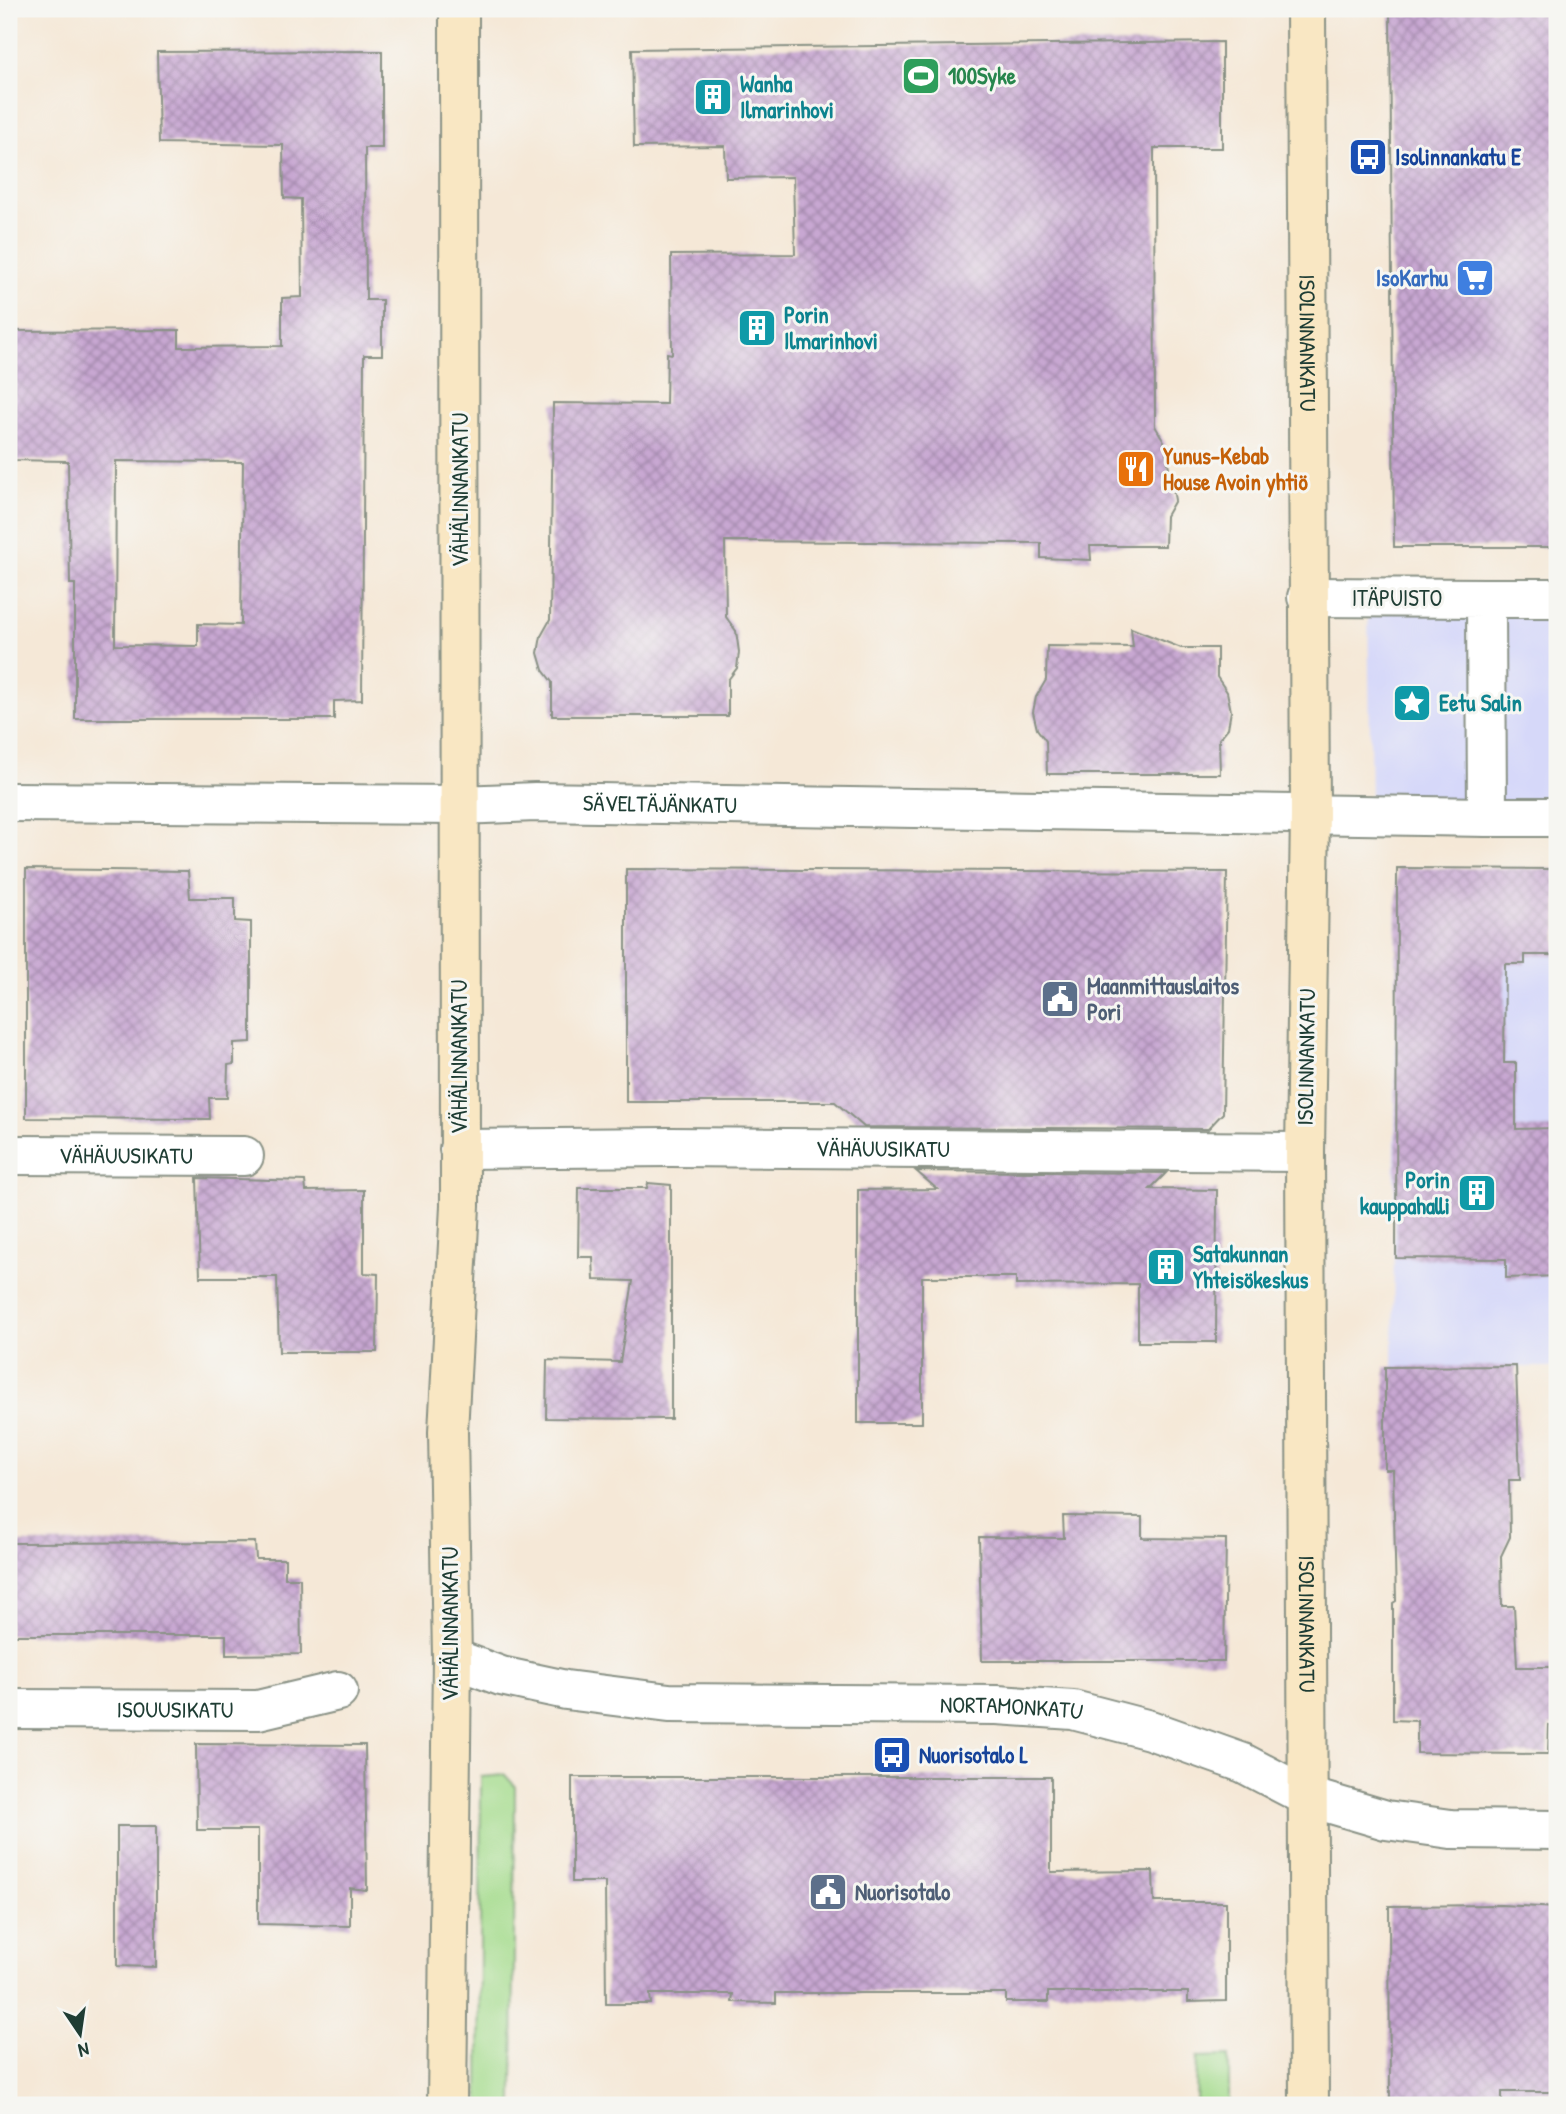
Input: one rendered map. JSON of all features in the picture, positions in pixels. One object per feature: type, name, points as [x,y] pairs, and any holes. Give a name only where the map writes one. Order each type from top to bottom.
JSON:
[{"type":"main road","name":"VÄHÄLINNANKATU","points":[[447,2105],[452,1658],[447,1432],[460,1206],[459,9]]},
{"type":"main road","name":"ISOLINNANKATU","points":[[1306,9],[1310,814],[1305,1152],[1309,2105]]},
{"type":"street","name":"ITÄPUISTO","points":[[1307,597],[1557,598]]},
{"type":"street","points":[[1486,598],[1487,817]]},
{"type":"street","name":"SÄVELTÄJÄNKATU","points":[[9,802],[460,805],[535,802],[1310,814]]},
{"type":"street","points":[[1310,814],[1557,817]]},
{"type":"street","name":"VÄHÄUUSIKATU","points":[[459,1149],[684,1147],[1305,1152]]},
{"type":"street","name":"VÄHÄUUSIKATU","points":[[9,1155],[244,1156]]},
{"type":"street","name":"NORTAMONKATU","points":[[452,1658],[501,1676],[566,1690],[669,1703],[996,1704],[1073,1710],[1150,1730],[1243,1763],[1308,1797],[1386,1820],[1451,1829],[1557,1830]]},
{"type":"street","name":"ISOUUSIKATU","points":[[9,1709],[258,1710],[338,1691]]},
{"type":"shaded area","points":[[1557,598],[1557,817],[1371,801],[1368,606]]},
{"type":"shaded area","points":[[1397,868],[1557,869],[1557,1367],[1393,1367]]},
{"type":"green space","points":[[505,1775],[515,1786],[513,2105],[479,2105],[481,1777]]},
{"type":"green space","points":[[1229,2056],[1229,2105],[1196,2105],[1197,2057]]},
{"type":"building","name":"IsoKarhu","points":[[1390,9],[1557,9],[1557,547],[1394,547]]},
{"type":"building","points":[[1222,42],[1222,148],[1154,148],[1155,426],[1164,441],[1175,500],[1166,516],[1165,546],[1090,546],[1091,560],[1041,558],[1041,543],[725,541],[726,617],[736,631],[739,652],[737,668],[728,680],[728,716],[552,716],[552,682],[543,670],[538,653],[541,636],[550,620],[553,403],[666,404],[667,353],[672,354],[671,255],[795,254],[793,177],[726,178],[725,146],[634,147],[632,49]]},
{"type":"building","points":[[382,51],[382,148],[365,148],[366,300],[382,300],[382,355],[364,355],[362,700],[334,701],[334,719],[75,719],[75,584],[70,584],[68,461],[9,460],[9,331],[179,330],[179,347],[282,346],[282,298],[302,297],[301,199],[284,198],[283,145],[159,143],[157,52]],"holes":[[[116,461],[243,462],[241,625],[198,624],[198,646],[115,645]]]},
{"type":"building","points":[[1131,628],[1181,648],[1217,648],[1217,677],[1227,692],[1231,711],[1228,728],[1219,739],[1220,774],[1047,774],[1046,741],[1037,729],[1033,712],[1036,697],[1046,680],[1047,646],[1133,647]]},
{"type":"building","points":[[1397,868],[1557,869],[1557,955],[1525,955],[1525,964],[1505,964],[1504,1063],[1516,1063],[1516,1129],[1557,1128],[1557,1276],[1506,1278],[1506,1259],[1396,1258]]},
{"type":"building","points":[[26,869],[188,871],[190,898],[235,898],[235,921],[251,922],[251,1042],[234,1043],[234,1064],[228,1065],[227,1098],[209,1098],[210,1119],[26,1118]]},
{"type":"building","points":[[626,869],[1227,872],[1223,1113],[1208,1129],[864,1127],[835,1102],[626,1102]]},
{"type":"building","points":[[916,1171],[1166,1173],[1150,1189],[1217,1190],[1216,1342],[1138,1342],[1138,1284],[1016,1285],[1016,1277],[922,1277],[922,1423],[858,1423],[858,1190],[937,1189]]},
{"type":"building","points":[[197,1178],[305,1181],[306,1191],[364,1190],[364,1273],[378,1274],[377,1352],[279,1352],[277,1277],[200,1277]]},
{"type":"building","points":[[648,1183],[671,1185],[671,1419],[546,1418],[547,1360],[620,1362],[633,1281],[594,1280],[593,1257],[578,1257],[579,1188],[647,1188]]},
{"type":"building","points":[[1516,1366],[1520,1480],[1509,1480],[1510,1537],[1501,1556],[1502,1606],[1514,1606],[1517,1667],[1556,1667],[1556,1726],[1549,1725],[1548,1754],[1417,1753],[1417,1721],[1393,1720],[1393,1603],[1396,1601],[1393,1470],[1385,1470],[1385,1367]]},
{"type":"building","points":[[1063,1516],[1142,1517],[1142,1538],[1226,1539],[1224,1661],[982,1661],[979,1537],[1064,1538]]},
{"type":"building","points":[[255,1542],[256,1559],[285,1559],[285,1578],[300,1578],[301,1654],[226,1655],[226,1635],[9,1635],[9,1543]]},
{"type":"building","points":[[196,1744],[365,1745],[367,1890],[350,1888],[350,1926],[258,1924],[258,1830],[197,1830]]},
{"type":"building","name":"Nuorisotalo","points":[[572,1777],[1051,1777],[1051,1872],[1153,1871],[1154,1902],[1226,1902],[1226,2001],[1188,2002],[1188,1992],[1048,1992],[1048,2002],[1006,2002],[1006,1993],[776,1993],[776,2003],[732,2002],[733,1994],[650,1994],[651,2004],[606,2004],[605,1882],[572,1882]]},
{"type":"building","points":[[117,1826],[156,1826],[156,1967],[117,1966]]},
{"type":"building","points":[[1501,1905],[1557,1908],[1557,2092],[1502,2092],[1502,2105],[1390,2105],[1389,1906]]},
{"type":"place","name":"100Syke","points":[[921,76]]},
{"type":"place","name":"Wanha Ilmarinhovi","points":[[713,97]]},
{"type":"place","name":"Isolinnankatu E","points":[[1368,157]]},
{"type":"place","name":"IsoKarhu","points":[[1475,278]]},
{"type":"place","name":"Porin Ilmarinhovi","points":[[757,328]]},
{"type":"place","name":"Yunus-Kebab House Avoin yhtiö","points":[[1136,469]]},
{"type":"place","name":"Eetu Salin","points":[[1412,703]]},
{"type":"place","name":"Maanmittauslaitos Pori","points":[[1060,999]]},
{"type":"place","name":"Porin kauppahalli","points":[[1477,1193]]},
{"type":"place","name":"Satakunnan Yhteisökeskus","points":[[1166,1267]]},
{"type":"place","name":"Nuorisotalo L","points":[[892,1755]]},
{"type":"place","name":"Nuorisotalo","points":[[828,1892]]}]
